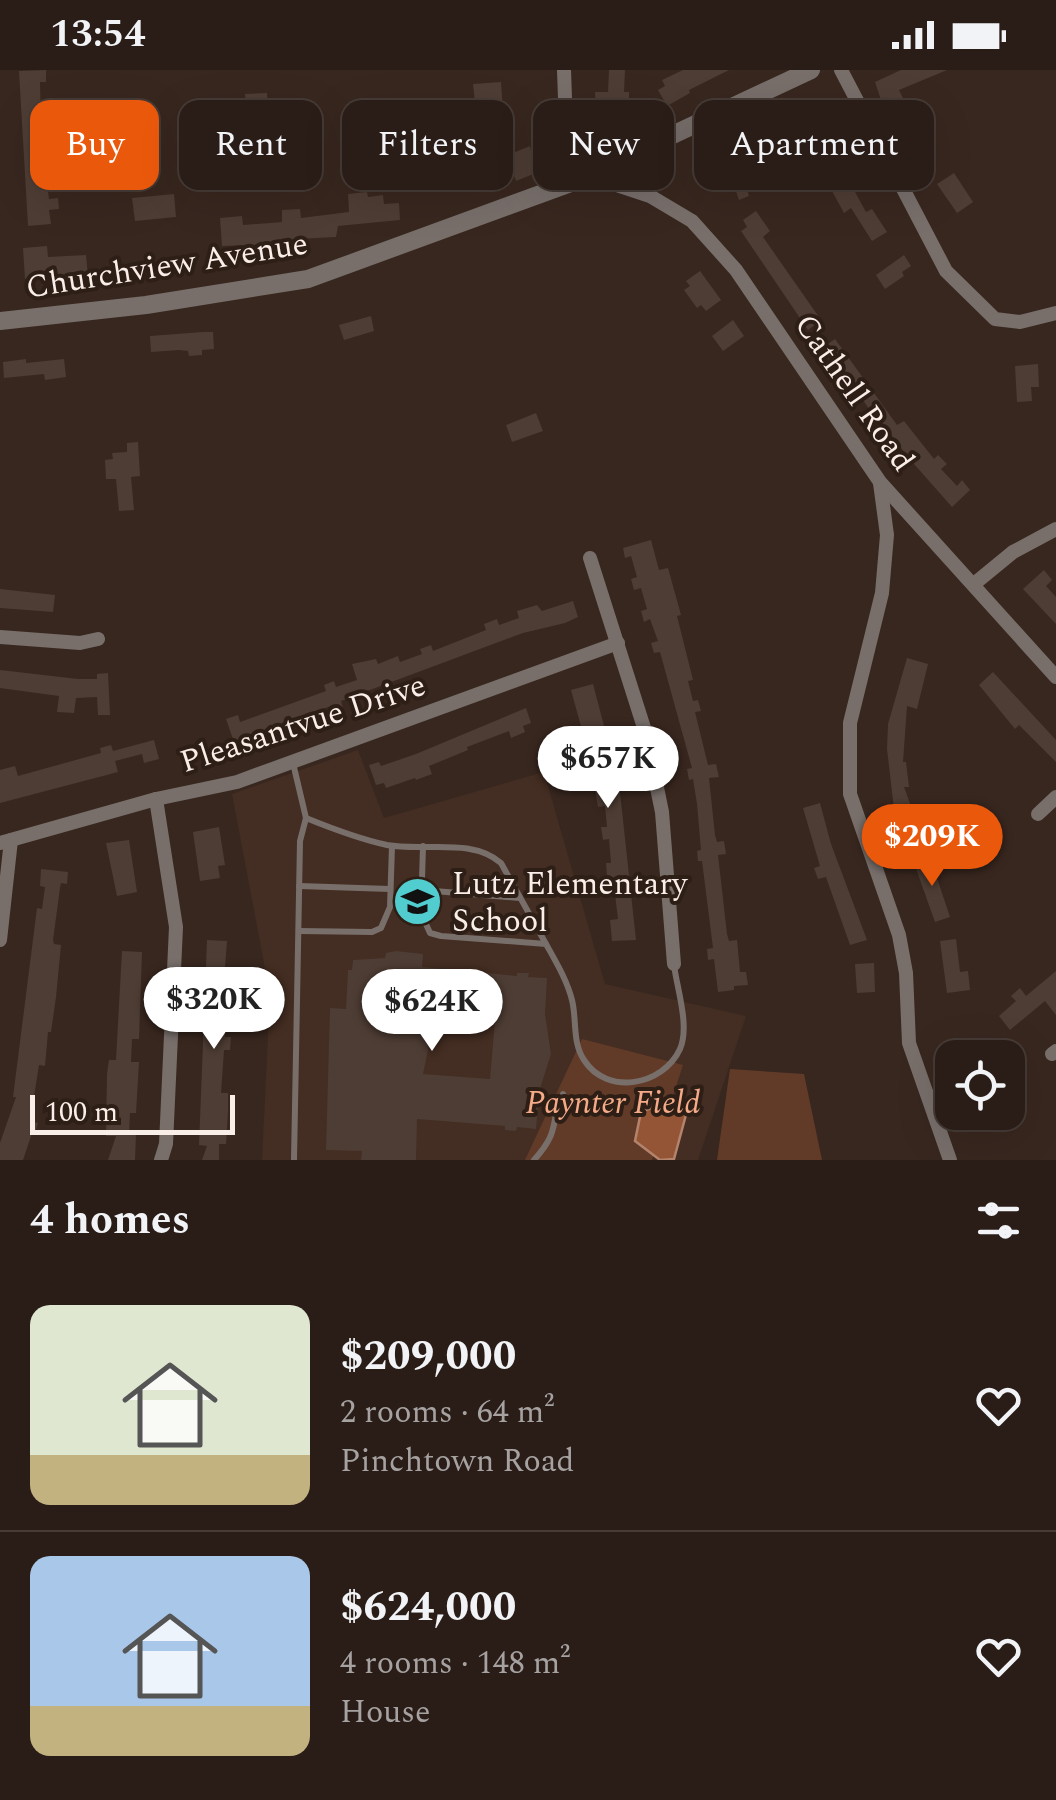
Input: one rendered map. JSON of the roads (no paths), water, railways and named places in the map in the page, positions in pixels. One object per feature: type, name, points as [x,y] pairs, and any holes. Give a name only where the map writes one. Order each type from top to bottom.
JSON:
[{"type":"street","points":[[564,70],[565,100]]},
{"type":"street","name":"Churchview Avenue","points":[[674,134],[811,70]]},
{"type":"street","points":[[840,70],[946,271],[995,320],[1020,322],[1056,313]]},
{"type":"street","name":"Churchview Avenue","points":[[0,321],[146,305],[308,279],[552,190]]},
{"type":"street","name":"Cathell Road","points":[[632,190],[692,221],[736,270],[880,482],[1056,677]]},
{"type":"street","points":[[880,482],[888,535],[882,592],[850,724],[850,794],[899,936],[908,993],[910,1043],[950,1160]]},
{"type":"street","points":[[974,584],[1013,552],[1056,529]]},
{"type":"street","points":[[590,558],[646,734],[662,812],[674,964]]},
{"type":"street","points":[[0,637],[69,643],[98,639]]},
{"type":"street","name":"Pleasantvue Drive","points":[[6,841],[156,799],[236,782],[618,643]]},
{"type":"street","points":[[1038,814],[1056,797]]},
{"type":"street","points":[[156,799],[176,927],[166,1144],[162,1160]]},
{"type":"street","points":[[0,940],[6,841]]},
{"type":"lane","points":[[293,762],[306,818],[300,840],[294,1160]]},
{"type":"lane","points":[[306,818],[348,835],[392,846],[490,853],[501,863],[565,980],[573,1002],[576,1040],[585,1062],[601,1076],[624,1084],[647,1080],[667,1066],[680,1049],[684,1032],[674,964]]},
{"type":"lane","points":[[298,931],[372,932],[381,928],[390,907],[392,846]]},
{"type":"lane","points":[[423,846],[423,922],[430,933],[546,944]]},
{"type":"lane","points":[[300,886],[390,888]]},
{"type":"lane","points":[[422,890],[520,898]]},
{"type":"lane","points":[[534,1160],[556,1130],[556,1109],[563,1094]]},
{"type":"place","name":"Lutz Elementary School","points":[[417,902]]},
{"type":"park label","name":"Paynter Field","points":[[613,1103]]}]
